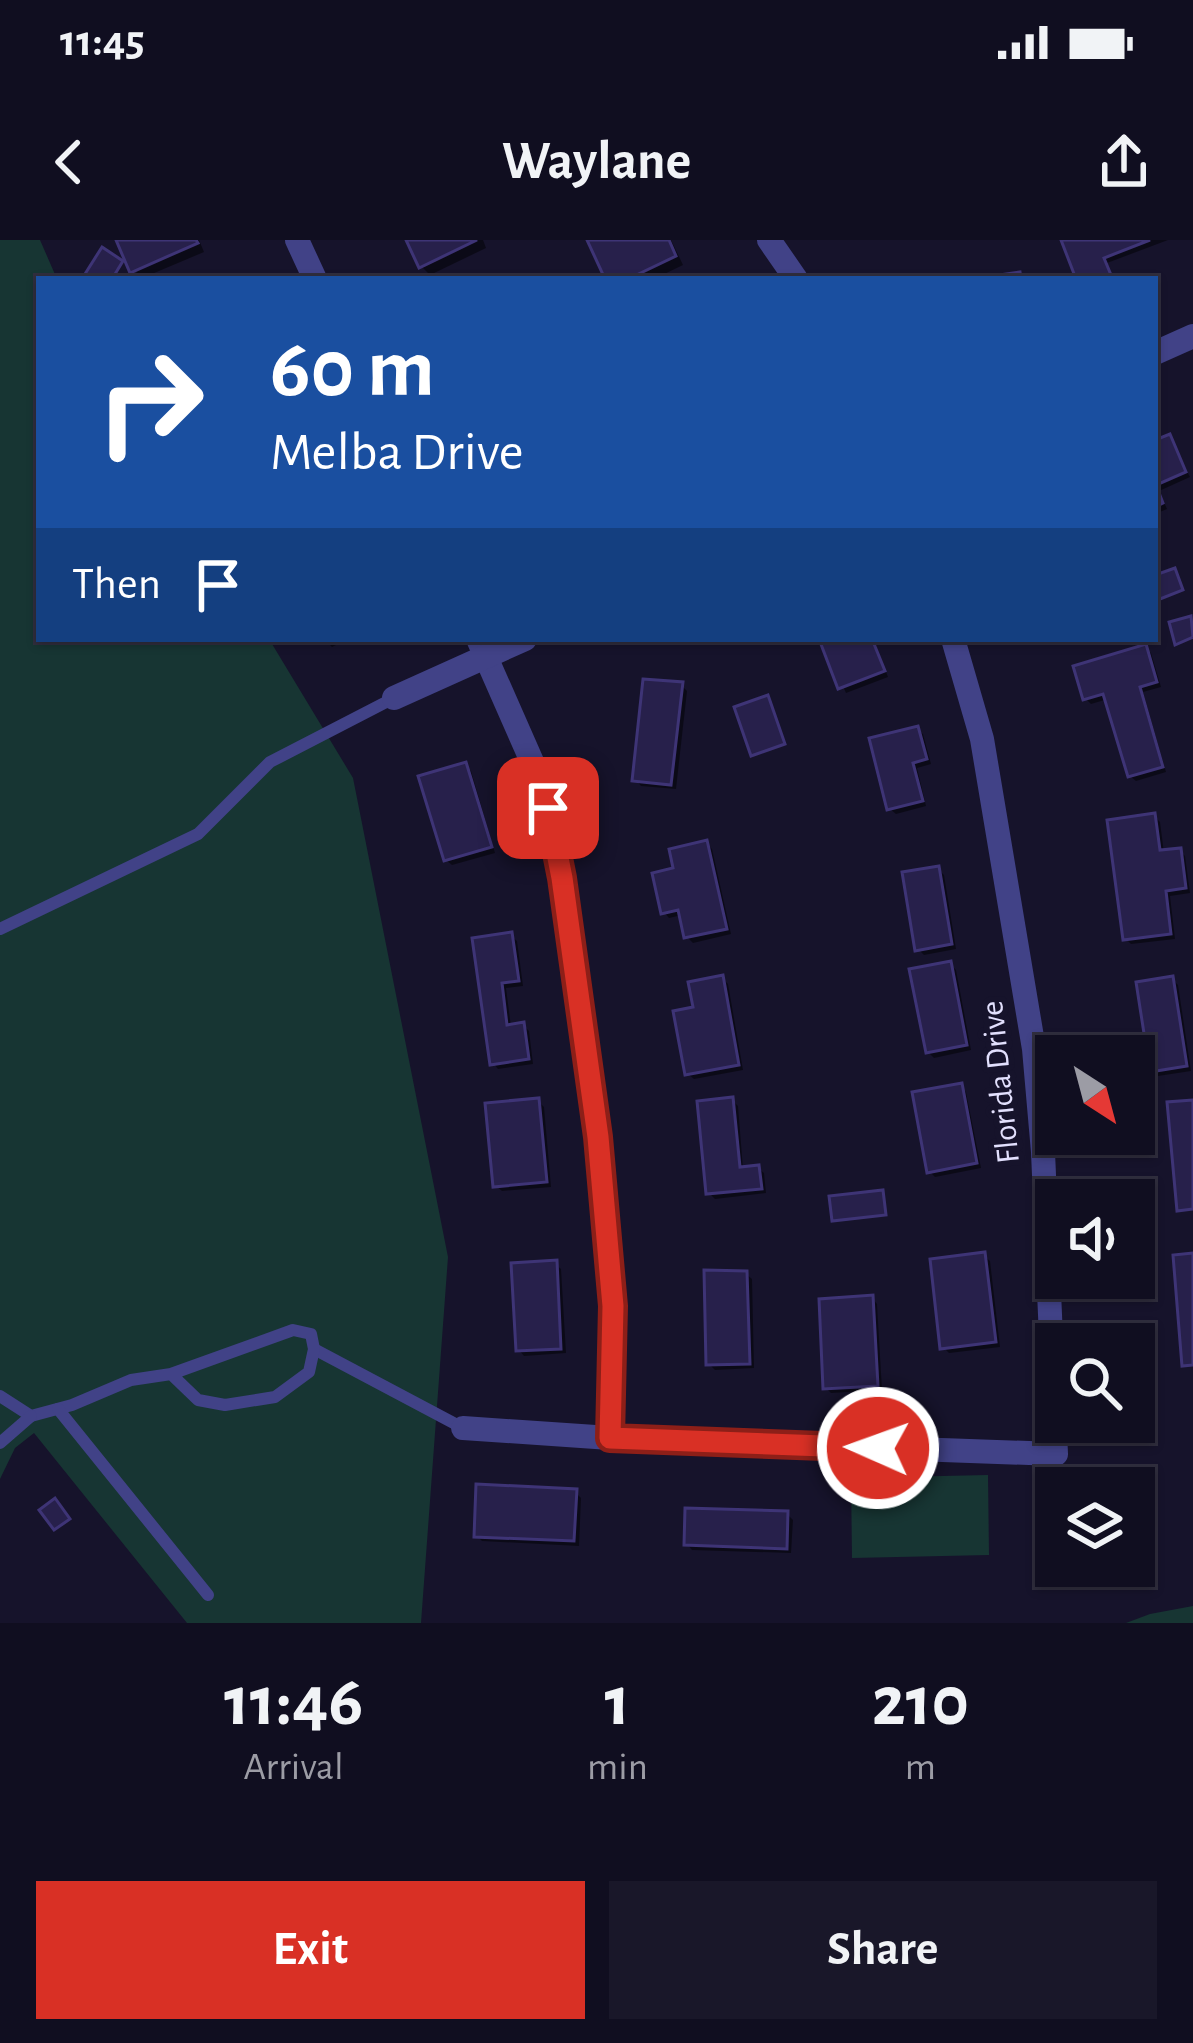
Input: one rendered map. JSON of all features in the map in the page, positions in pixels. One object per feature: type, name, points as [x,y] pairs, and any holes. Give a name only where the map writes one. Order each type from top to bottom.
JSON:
[{"type":"street","points":[[297,240],[314,276]]},
{"type":"street","points":[[769,240],[794,276]]},
{"type":"street","points":[[1158,352],[1193,336]]},
{"type":"street","name":"Florida Drive","points":[[610,1438],[1056,1454],[1034,1048],[986,759],[954,642]]},
{"type":"street","points":[[394,698],[482,648],[537,773],[562,878],[598,1137],[613,1306],[610,1438],[463,1428]]},
{"type":"lane","points":[[0,929],[198,834],[270,762],[394,698]]},
{"type":"lane","points":[[0,1443],[31,1416],[130,1380],[172,1374],[293,1330],[311,1334],[314,1348],[309,1372],[275,1397],[226,1406],[198,1400],[172,1374]]},
{"type":"lane","points":[[314,1348],[463,1428]]},
{"type":"lane","points":[[0,1396],[31,1416]]},
{"type":"lane","points":[[58,1408],[208,1595]]},
{"type":"green space","points":[[0,240],[40,240],[56,276],[36,276],[36,642],[271,642],[353,778],[448,1257],[421,1623],[187,1623],[34,1433],[15,1448],[0,1479]]},
{"type":"green space","points":[[988,1475],[989,1555],[852,1558],[851,1478]]},
{"type":"green space","points":[[1193,1606],[1193,1623],[1126,1623],[1150,1614]]},
{"type":"building","points":[[116,240],[196,240],[198,243],[130,273]]},
{"type":"building","points":[[406,240],[477,240],[419,268]]},
{"type":"building","points":[[587,240],[669,240],[676,256],[634,276],[604,276]]},
{"type":"building","points":[[1061,240],[1150,240],[1104,258],[1111,275],[1075,276]]},
{"type":"building","points":[[102,247],[123,261],[114,276],[85,274]]},
{"type":"building","points":[[1170,434],[1186,472],[1158,484],[1158,439]]},
{"type":"building","points":[[1175,568],[1183,590],[1158,600],[1158,574]]},
{"type":"building","points":[[1191,616],[1193,637],[1175,645],[1169,622]]},
{"type":"building","points":[[820,642],[873,642],[885,671],[838,689]]},
{"type":"building","points":[[1146,644],[1157,682],[1140,687],[1163,767],[1128,777],[1103,694],[1083,700],[1073,666]]},
{"type":"building","points":[[643,679],[683,682],[671,785],[632,781]]},
{"type":"building","points":[[768,695],[785,744],[751,756],[734,707]]},
{"type":"building","points":[[918,726],[927,759],[913,763],[923,801],[887,810],[869,738]]},
{"type":"building","points":[[466,762],[492,847],[444,861],[418,776]]},
{"type":"building","points":[[1155,813],[1160,850],[1181,848],[1186,888],[1166,891],[1171,934],[1123,940],[1107,820]]},
{"type":"building","points":[[707,840],[727,929],[684,938],[678,910],[661,914],[652,873],[673,868],[669,849]]},
{"type":"building","points":[[939,866],[952,944],[915,951],[902,872]]},
{"type":"building","points":[[512,932],[519,981],[502,983],[507,1025],[524,1022],[529,1059],[490,1065],[472,938]]},
{"type":"building","points":[[951,961],[967,1045],[926,1053],[909,969]]},
{"type":"building","points":[[723,975],[739,1065],[685,1075],[673,1011],[693,1007],[688,982]]},
{"type":"building","points":[[1173,976],[1187,1066],[1155,1071],[1155,1035],[1144,1035],[1136,982]]},
{"type":"building","points":[[962,1083],[977,1163],[927,1173],[912,1092]]},
{"type":"building","points":[[733,1097],[740,1167],[759,1165],[762,1189],[706,1194],[697,1101]]},
{"type":"building","points":[[539,1098],[547,1182],[493,1187],[485,1103]]},
{"type":"building","points":[[1193,1100],[1193,1209],[1177,1211],[1167,1102]]},
{"type":"building","points":[[883,1190],[886,1215],[832,1221],[829,1196]]},
{"type":"building","points":[[985,1252],[996,1342],[940,1349],[930,1259]]},
{"type":"building","points":[[1193,1253],[1193,1365],[1182,1366],[1173,1255]]},
{"type":"building","points":[[557,1260],[561,1349],[516,1351],[511,1263]]},
{"type":"building","points":[[704,1270],[747,1271],[750,1364],[706,1365]]},
{"type":"building","points":[[873,1295],[878,1386],[823,1389],[819,1299]]},
{"type":"building","points":[[476,1484],[577,1489],[574,1541],[474,1537]]},
{"type":"building","points":[[55,1498],[70,1519],[54,1530],[39,1510]]},
{"type":"building","points":[[685,1508],[788,1511],[787,1549],[684,1545]]},
{"type":"route","points":[[548,808],[598,1137],[613,1306],[610,1438],[878,1448]]}]
